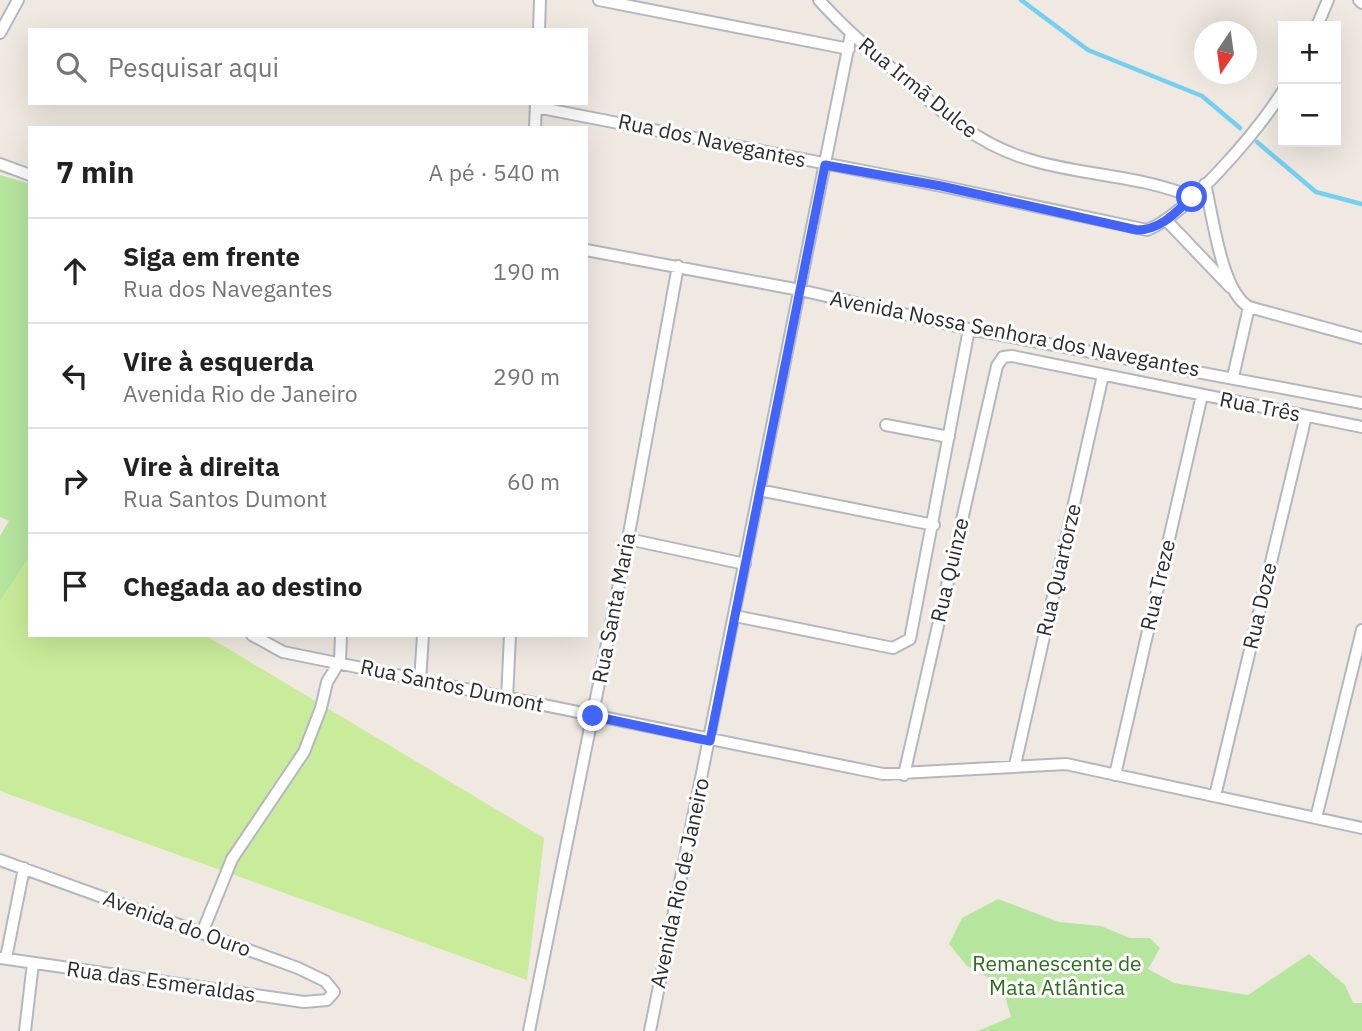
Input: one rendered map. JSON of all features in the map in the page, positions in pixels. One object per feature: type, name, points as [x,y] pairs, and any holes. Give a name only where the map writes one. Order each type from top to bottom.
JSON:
[{"type":"street","points":[[0,33],[18,0]]},
{"type":"street","points":[[538,28],[540,0]]},
{"type":"street","points":[[599,0],[849,49]]},
{"type":"street","name":"Rua Irmã Dulce","points":[[819,0],[851,34],[965,131],[1032,161],[1151,181],[1192,197]]},
{"type":"street","points":[[1319,21],[1328,0]]},
{"type":"street","name":"Avenida Rio de Janeiro","points":[[650,1031],[851,34]]},
{"type":"street","name":"Rua dos Navegantes","points":[[536,105],[1147,230],[1167,221],[1205,184],[1278,97]]},
{"type":"street","points":[[535,126],[536,105]]},
{"type":"street","points":[[0,164],[28,174]]},
{"type":"street","points":[[1205,184],[1232,289],[1237,298],[1249,307],[1362,338]]},
{"type":"street","points":[[1167,221],[1232,289]]},
{"type":"street","name":"Avenida Nossa Senhora dos Navegantes","points":[[588,250],[800,290],[969,329],[1362,403]]},
{"type":"street","name":"Rua Santa Maria","points":[[528,1031],[628,539],[678,266]]},
{"type":"street","points":[[1233,377],[1249,307]]},
{"type":"street","points":[[735,616],[893,648],[911,639],[969,329]]},
{"type":"street","name":"Rua Três","points":[[997,366],[1003,357],[1012,356],[1362,427]]},
{"type":"street","name":"Rua Quinze","points":[[904,775],[997,366]]},
{"type":"street","name":"Rua Quartorze","points":[[1015,765],[1103,375]]},
{"type":"street","name":"Rua Treze","points":[[1115,775],[1202,395]]},
{"type":"street","name":"Rua Doze","points":[[1215,796],[1306,416]]},
{"type":"street","points":[[886,425],[949,437]]},
{"type":"street","points":[[759,490],[934,525]]},
{"type":"street","points":[[628,539],[745,564]]},
{"type":"street","points":[[1316,818],[1362,630]]},
{"type":"street","name":"Rua Santos Dumont","points":[[255,637],[282,652],[340,661],[420,682],[883,774],[904,775],[1015,765],[1066,764],[1362,828]]},
{"type":"street","points":[[202,933],[232,859],[304,751],[321,708],[327,682],[340,661],[341,637]]},
{"type":"street","points":[[420,682],[423,637]]},
{"type":"street","points":[[507,699],[510,637]]},
{"type":"street","name":"Avenida do Ouro","points":[[0,860],[298,968],[326,981],[334,992],[323,1001]]},
{"type":"street","points":[[3,958],[24,869]]},
{"type":"street","name":"Rua das Esmeraldas","points":[[3,958],[286,1001],[323,1001]]},
{"type":"street","points":[[25,1031],[33,963]]},
{"type":"green space","points":[[0,175],[28,183],[28,559],[0,602],[0,536],[9,521],[0,517]]},
{"type":"green space","points":[[28,559],[28,637],[208,637],[544,838],[527,980],[0,791],[0,602]]},
{"type":"green space","name":"Remanescente de Mata Atlântica","points":[[998,899],[1059,922],[1101,926],[1130,938],[1150,938],[1160,948],[1148,969],[1174,983],[1248,995],[1309,954],[1345,985],[1353,1003],[1362,1003],[1362,1031],[978,1031],[1011,1017],[1002,985],[967,966],[949,944],[962,918]]},
{"type":"waterway","points":[[1021,0],[1088,50],[1202,96],[1240,128]]},
{"type":"waterway","points":[[1257,142],[1316,192],[1362,204]]},
{"type":"route","points":[[593,716],[710,741],[825,165],[941,186],[1137,230],[1147,230],[1167,221],[1192,197]]}]
